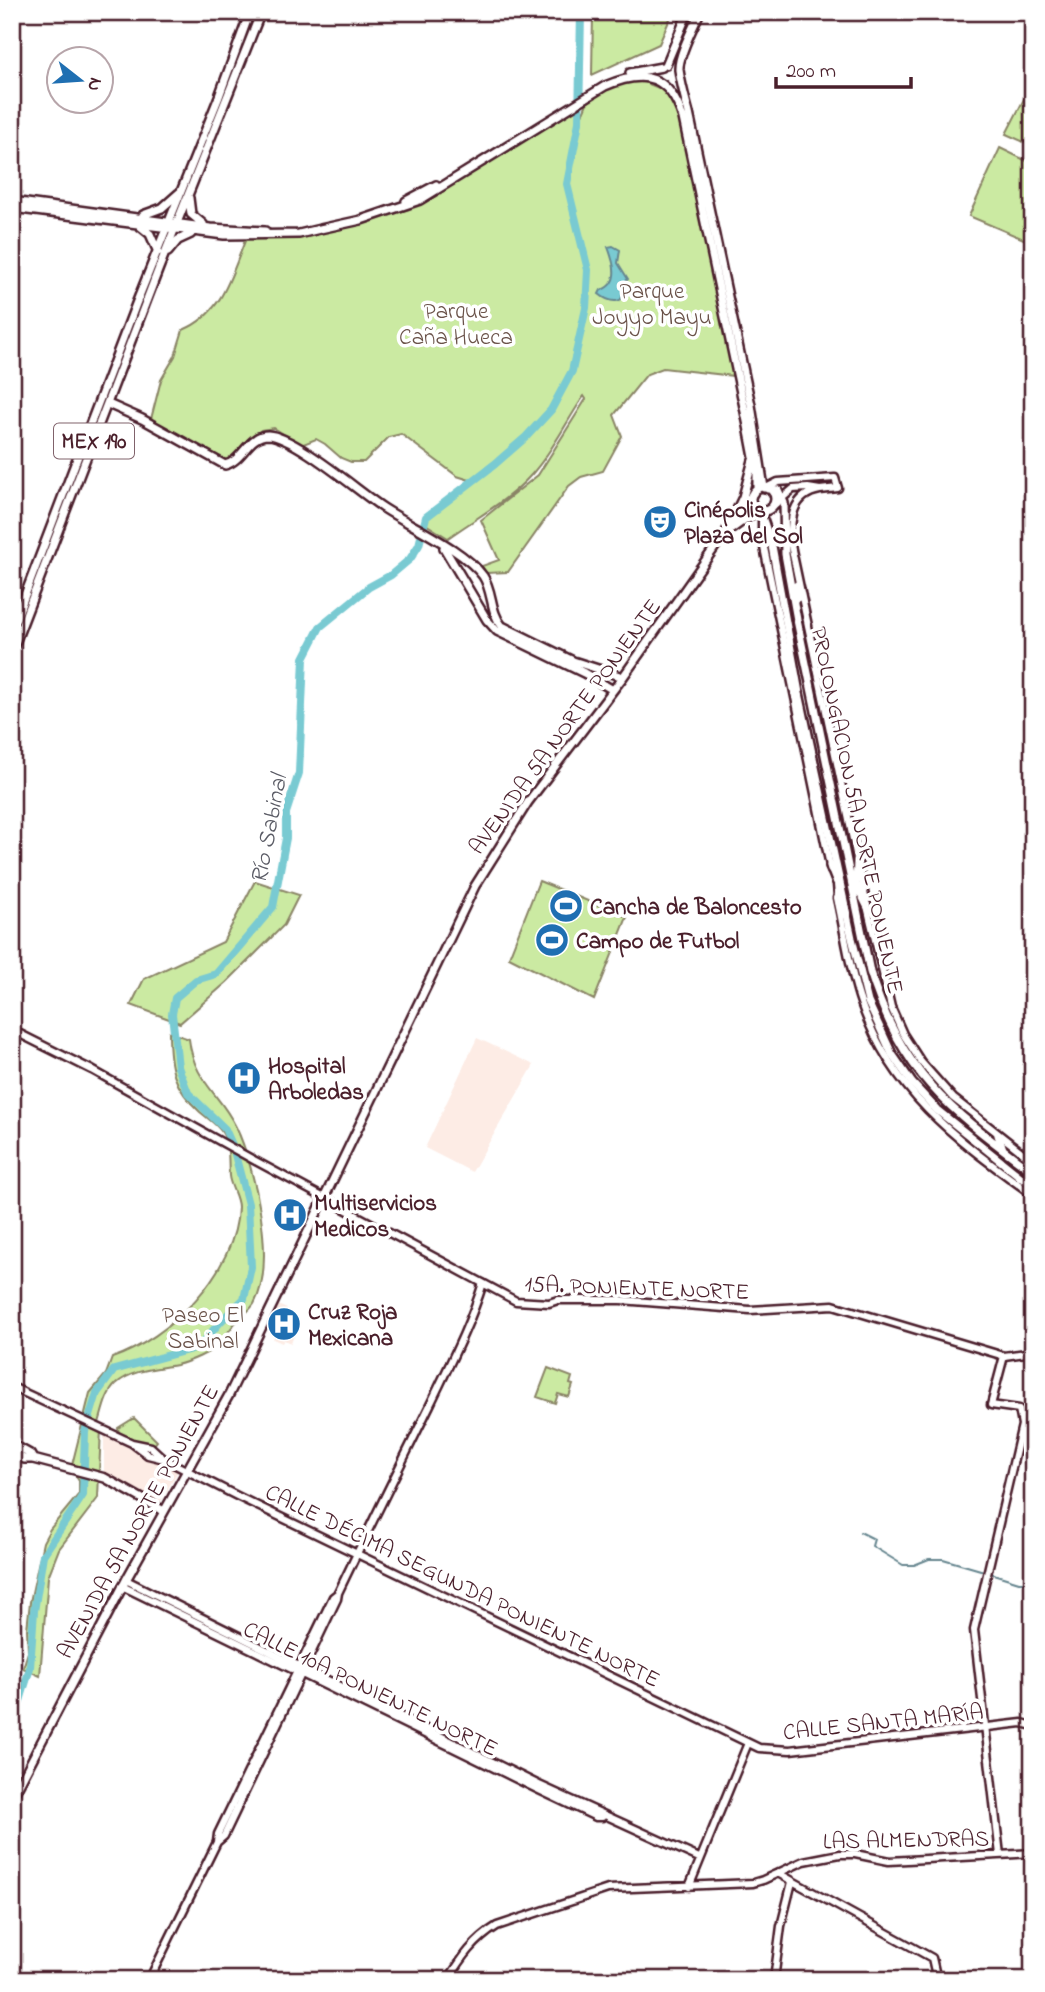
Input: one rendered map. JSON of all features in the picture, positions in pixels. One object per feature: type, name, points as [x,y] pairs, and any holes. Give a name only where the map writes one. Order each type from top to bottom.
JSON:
[{"type":"main road","name":"MEX 190","points":[[187,189],[250,12]]},
{"type":"main road","name":"MEX 190","points":[[12,651],[162,261],[172,226],[261,12]]},
{"type":"main road","points":[[660,82],[658,74],[688,12]]},
{"type":"main road","points":[[700,12],[679,69],[680,81],[690,113],[758,444],[762,489],[751,502],[760,513],[772,547],[780,603],[842,902]]},
{"type":"main road","points":[[12,208],[23,206],[135,220],[202,233],[260,236],[299,234],[361,220],[419,200],[574,104],[603,83],[647,68],[673,65],[679,69]]},
{"type":"main road","points":[[583,98],[631,76],[660,82],[677,101],[683,118],[757,472],[762,489],[775,499],[772,507]]},
{"type":"main road","points":[[668,88],[674,87],[680,81]]},
{"type":"main road","points":[[172,226],[299,230],[364,216],[398,205],[443,181],[574,104]]},
{"type":"main road","points":[[135,220],[156,212],[187,189],[191,214],[198,222],[210,228]]},
{"type":"main road","points":[[12,201],[23,206]]},
{"type":"main road","points":[[135,220],[150,234],[158,252]]},
{"type":"main road","name":"MEX 190","points":[[12,629],[158,252],[172,226]]},
{"type":"main road","points":[[162,261],[178,240],[202,233]]},
{"type":"main road","points":[[108,404],[142,419],[225,465],[236,459],[254,439],[264,435],[275,436],[305,452],[383,508],[460,554],[482,576],[495,618],[502,626],[573,662],[623,677]]},
{"type":"main road","points":[[731,522],[747,485],[754,456]]},
{"type":"main road","points":[[762,489],[778,490],[783,498]]},
{"type":"main road","name":"AVENIDA 5A NORTE PONIENTE","points":[[12,1798],[124,1583],[229,1395],[475,886],[528,802],[623,677],[731,522],[762,489]]},
{"type":"main road","name":"PROLONGACION 5A NORTE PONIENTE","points":[[783,498],[785,554],[797,620],[874,984],[890,1028],[920,1076],[943,1101],[1033,1172]]},
{"type":"main road","name":"AVENIDA 5A NORTE PONIENTE","points":[[719,542],[737,523],[772,507]]},
{"type":"main road","points":[[441,544],[487,620],[497,631],[613,690]]},
{"type":"main road","points":[[770,579],[780,603]]},
{"type":"main road","points":[[797,585],[797,620]]},
{"type":"main road","points":[[856,903],[857,860]]},
{"type":"main road","points":[[834,864],[868,1002],[892,1054],[912,1083],[937,1110],[1033,1187]]},
{"type":"main road","points":[[849,869],[867,906]]},
{"type":"main road","points":[[998,1135],[1003,1150]]},
{"type":"main road","points":[[12,1444],[28,1452],[33,1459]]},
{"type":"main road","points":[[12,1452],[24,1459],[83,1472],[121,1485],[164,1510]]},
{"type":"street","points":[[762,489],[778,482],[835,478],[838,488],[807,494],[794,506],[790,545],[891,1007],[903,1034],[922,1062],[953,1098],[1033,1161]]},
{"type":"street","points":[[772,507],[793,489],[820,490]]},
{"type":"street","points":[[760,513],[770,579],[834,864]]},
{"type":"street","points":[[842,902],[860,1002],[885,1058],[904,1086],[930,1114],[956,1138],[1033,1195]]},
{"type":"street","name":"15A. PONIENTE NORTE","points":[[12,1030],[92,1070],[246,1156],[516,1300],[549,1303],[558,1300],[621,1300],[750,1310],[834,1305],[1003,1356],[1033,1352]]},
{"type":"street","points":[[149,1980],[217,1842],[218,1834],[337,1600],[338,1593],[471,1318],[483,1283]]},
{"type":"street","points":[[1000,1855],[974,1630],[1022,1425],[1019,1409],[991,1405],[1003,1356]]},
{"type":"street","name":"CALLE DÉCIMA SEGUNDA PONIENTE NORTE","points":[[12,1387],[132,1443],[151,1447],[164,1459],[186,1471],[748,1743]]},
{"type":"street","name":"CALLE 10A PONIENTE NORTE","points":[[124,1583],[567,1804],[596,1817],[605,1817],[699,1858]]},
{"type":"street","name":"CALLE SANTA MARÍA","points":[[748,1743],[768,1750],[790,1750],[1022,1723],[1033,1726]]},
{"type":"street","points":[[689,1887],[748,1743]]},
{"type":"street","name":"LAS ALMENDRAS","points":[[448,1980],[468,1949],[481,1935],[497,1926],[608,1889],[743,1884],[763,1880],[803,1861],[841,1854],[889,1861],[1033,1853]]},
{"type":"street","points":[[778,1873],[932,1958],[937,1980]]},
{"type":"street","points":[[774,1980],[792,1882]]},
{"type":"shaded area","points":[[477,1038],[534,1065],[472,1172],[425,1148]]},
{"type":"shaded area","name":"Cruz Roja Mexicana","points":[[278,1305],[287,1309],[285,1315],[300,1322],[291,1343],[273,1339],[277,1331],[268,1327]]},
{"type":"shaded area","points":[[104,1436],[139,1452],[148,1460],[178,1471],[160,1503],[104,1473]]},
{"type":"green space","points":[[593,12],[673,12],[659,44],[592,75]]},
{"type":"green space","name":"Parque Caña Hueca","points":[[634,80],[671,93],[680,114],[734,376],[663,368],[647,374],[614,415],[622,436],[603,471],[581,477],[569,486],[508,572],[486,573],[482,566],[499,560],[481,520],[538,475],[586,399],[584,396],[532,474],[503,500],[448,538],[424,523],[426,517],[473,481],[457,476],[401,434],[389,437],[364,462],[351,462],[341,458],[316,439],[301,445],[274,428],[261,430],[231,462],[221,461],[150,423],[161,380],[175,356],[183,330],[197,323],[217,303],[231,278],[247,236],[343,227],[409,209],[579,105],[580,120],[587,103],[609,88]]},
{"type":"green space","points":[[1024,99],[1033,103],[1033,146],[1006,134]]},
{"type":"green space","points":[[1000,148],[1033,164],[1033,243],[969,216]]},
{"type":"green space","points":[[255,881],[299,895],[284,925],[227,982],[180,1023],[131,1005],[144,979],[223,942]]},
{"type":"green space","points":[[539,881],[627,917],[594,1000],[509,957]]},
{"type":"green space","name":"Paseo El Sabinal","points":[[169,1032],[189,1039],[196,1066],[229,1115],[243,1144],[261,1215],[264,1265],[261,1286],[254,1304],[216,1347],[181,1364],[130,1375],[116,1384],[110,1392],[99,1423],[98,1498],[59,1549],[48,1577],[40,1676],[23,1668],[28,1652],[30,1602],[43,1542],[50,1529],[79,1494],[79,1481],[71,1469],[90,1393],[106,1374],[112,1358],[134,1349],[156,1335],[177,1319],[196,1299],[213,1278],[235,1231],[238,1203],[230,1180],[225,1139],[219,1128],[191,1103],[178,1085],[170,1056]]},
{"type":"green space","points":[[548,1368],[572,1377],[570,1384],[573,1385],[569,1397],[558,1394],[555,1403],[537,1397]]},
{"type":"green space","points":[[134,1418],[157,1441],[153,1446],[133,1442],[119,1434],[118,1428]]},
{"type":"water","points":[[613,246],[620,250],[618,263],[628,279],[621,285],[623,296],[618,301],[609,300],[599,294],[614,278],[614,266],[608,247]]},
{"type":"waterway","name":"Río Sabinal","points":[[12,1727],[30,1668],[34,1611],[43,1555],[83,1495],[85,1432],[97,1393],[114,1370],[199,1347],[244,1299],[251,1267],[248,1204],[233,1147],[225,1129],[188,1093],[178,1067],[172,1014],[175,998],[196,980],[216,974],[273,907],[286,838],[286,813],[299,773],[304,658],[320,627],[369,587],[391,575],[410,559],[419,545],[426,517],[526,437],[551,410],[572,371],[586,308],[588,270],[567,184],[579,122],[581,12]]},
{"type":"waterway","points":[[860,1532],[874,1539],[872,1546],[903,1565],[943,1559],[984,1571]]},
{"type":"waterway","points":[[990,1573],[1019,1582],[1033,1582]]},
{"type":"place","name":"Cinépolis Plaza del Sol","points":[[660,522]]},
{"type":"place","name":"Cancha de Baloncesto","points":[[566,906]]},
{"type":"place","name":"Campo de Futbol","points":[[552,940]]},
{"type":"place","name":"Hospital Arboledas","points":[[244,1078]]},
{"type":"place","name":"Multiservicios Medicos","points":[[290,1215]]},
{"type":"place","name":"Cruz Roja Mexicana","points":[[284,1324]]},
{"type":"park label","name":"Parque Joyyo Mayu","points":[[652,303]]}]
